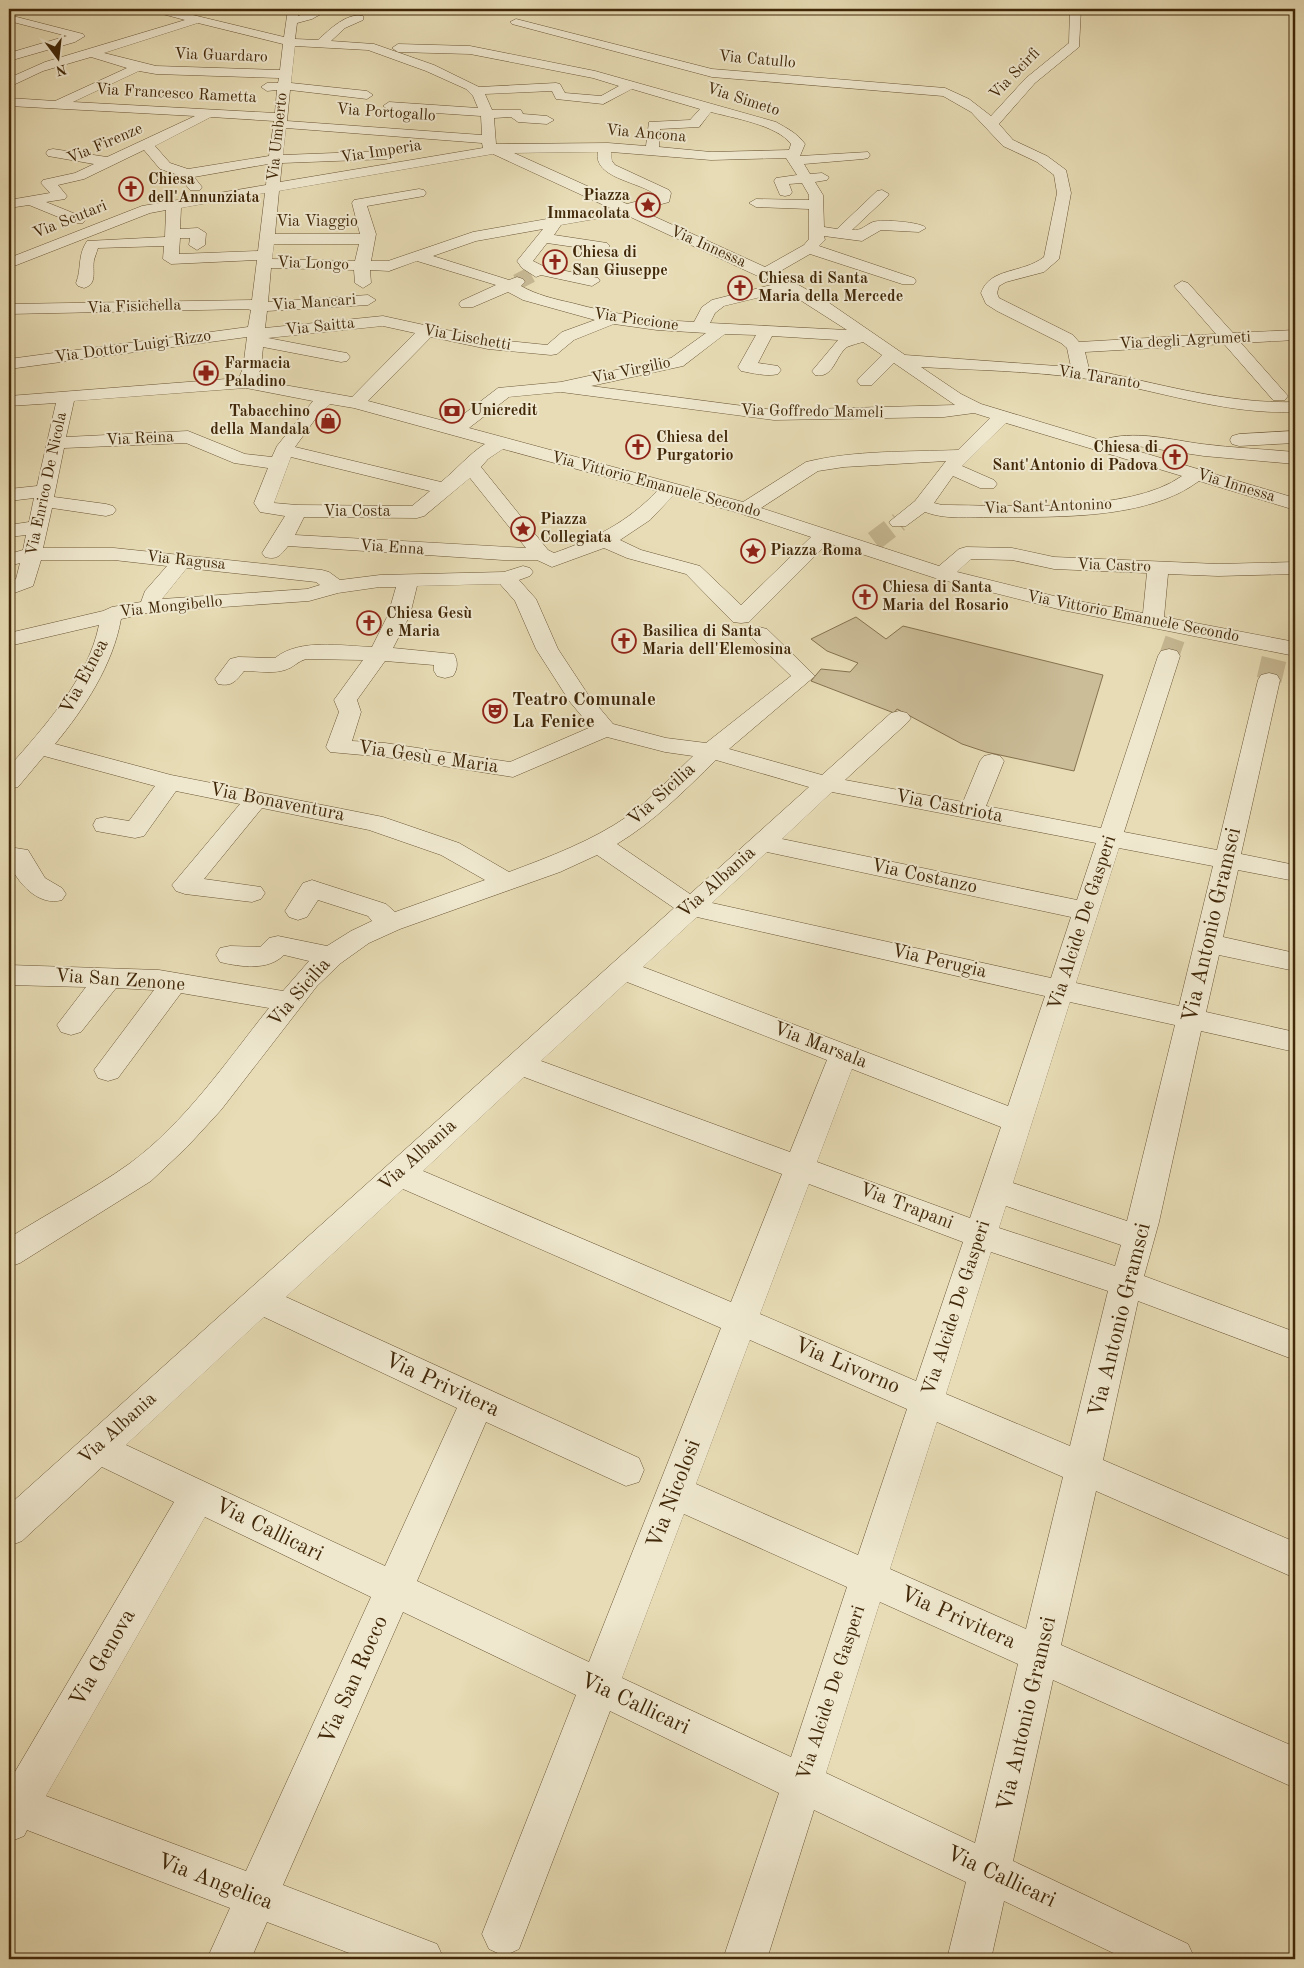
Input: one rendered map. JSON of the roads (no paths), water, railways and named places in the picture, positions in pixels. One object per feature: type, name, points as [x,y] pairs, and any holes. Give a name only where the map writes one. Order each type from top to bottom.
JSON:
[{"type":"street","points":[[292,15],[308,17],[326,9]]},
{"type":"street","name":"Via Scirfi","points":[[1075,346],[1067,339],[992,301],[989,293],[992,284],[1000,279],[1038,270],[1051,259],[1064,193],[1061,173],[1042,159],[1016,149],[1002,138],[992,124],[1010,101],[1047,63],[1075,44],[1076,9]]},
{"type":"street","points":[[152,13],[173,10],[197,20],[288,42],[370,46],[450,76],[477,92],[487,113],[492,145]]},
{"type":"street","points":[[9,17],[27,11]]},
{"type":"street","points":[[505,13],[526,29],[587,54]]},
{"type":"street","name":"Via Umberto","points":[[246,384],[252,368],[292,15]]},
{"type":"street","points":[[9,17],[85,35],[9,56]]},
{"type":"street","points":[[321,44],[341,26],[359,18]]},
{"type":"street","points":[[12,78],[58,61],[91,53],[197,20]]},
{"type":"street","name":"Via Catullo","points":[[516,22],[712,73],[945,92],[964,100],[981,112],[992,124]]},
{"type":"street","name":"Via Simeto","points":[[370,46],[470,50],[616,81],[629,78],[792,136],[795,153],[806,179],[816,195],[817,240],[809,248]]},
{"type":"street","name":"Via Guardaro","points":[[91,53],[138,67],[156,70],[284,81]]},
{"type":"street","points":[[485,66],[512,58]]},
{"type":"street","points":[[242,66],[284,81],[367,95]]},
{"type":"street","points":[[56,105],[138,67]]},
{"type":"street","points":[[450,76],[467,71]]},
{"type":"street","points":[[453,95],[556,87],[561,96],[603,100],[629,78]]},
{"type":"street","points":[[256,91],[284,81]]},
{"type":"street","points":[[139,109],[151,98]]},
{"type":"street","name":"Via Francesco Rametta","points":[[9,102],[209,113],[281,120]]},
{"type":"street","points":[[9,112],[13,112],[26,103]]},
{"type":"street","points":[[389,106],[487,113],[516,113],[518,118],[547,120]]},
{"type":"street","points":[[652,150],[654,125],[694,124],[708,107]]},
{"type":"street","name":"Via Firenze","points":[[9,204],[60,196],[48,183],[79,176],[147,145],[209,113]]},
{"type":"street","points":[[408,132],[423,119]]},
{"type":"street","name":"Via Portogallo","points":[[281,120],[408,132],[492,145]]},
{"type":"street","name":"Via Ancona","points":[[492,145],[565,147],[589,140],[608,147],[711,156],[795,153]]},
{"type":"street","points":[[769,142],[795,153],[863,154]]},
{"type":"street","points":[[147,145],[165,166],[184,174],[205,198]]},
{"type":"street","name":"Via Imperia","points":[[205,198],[471,155],[492,145]]},
{"type":"street","name":"Via Innessa","points":[[492,145],[766,273],[816,301],[955,398],[975,408],[1295,504]]},
{"type":"street","points":[[565,147],[587,162],[610,168]]},
{"type":"street","points":[[608,147],[604,153],[605,162],[610,168]]},
{"type":"street","points":[[53,153],[110,162]]},
{"type":"street","points":[[184,174],[276,159],[364,155],[471,155]]},
{"type":"street","name":"Via Longo","points":[[171,233],[171,264],[264,259],[362,266],[389,266],[473,237],[627,209],[664,199],[664,193],[610,168]]},
{"type":"street","points":[[785,192],[781,181],[822,177]]},
{"type":"street","points":[[383,321],[368,300],[362,279],[362,266],[368,234],[359,203],[419,193]]},
{"type":"street","points":[[841,232],[882,194]]},
{"type":"street","name":"Via Scutari","points":[[10,262],[147,208],[205,198]]},
{"type":"street","points":[[32,201],[78,220]]},
{"type":"street","points":[[171,233],[174,203]]},
{"type":"street","points":[[756,203],[816,205]]},
{"type":"street","points":[[51,227],[78,220],[116,220]]},
{"type":"street","points":[[557,221],[525,261],[527,265],[537,271],[592,282]]},
{"type":"street","points":[[84,283],[87,274],[86,261],[92,244],[171,233],[212,222]]},
{"type":"street","points":[[816,231],[841,232],[862,236],[878,225],[919,228]]},
{"type":"street","points":[[171,233],[198,233],[196,245]]},
{"type":"street","points":[[542,238],[602,246]]},
{"type":"street","name":"Via Viaggio","points":[[266,239],[368,239]]},
{"type":"street","points":[[10,246],[10,262]]},
{"type":"street","points":[[766,273],[809,248],[908,281]]},
{"type":"street","name":"Via Piccione","points":[[416,256],[514,284],[530,297],[612,319],[699,328],[865,336]]},
{"type":"street","points":[[466,304],[514,284]]},
{"type":"street","points":[[699,328],[708,310],[718,303],[788,286]]},
{"type":"street","points":[[1182,286],[1228,339],[1287,396]]},
{"type":"street","name":"Via Mancari","points":[[259,306],[368,300]]},
{"type":"street","name":"Via Fisichella","points":[[9,309],[247,304],[259,306]]},
{"type":"street","points":[[455,430],[504,392],[557,369],[568,336],[612,319]]},
{"type":"street","name":"Via Lischetti","points":[[383,321],[426,332],[488,344],[557,369]]},
{"type":"street","name":"Via Saitta","points":[[256,335],[383,321]]},
{"type":"street","name":"Via Virgilio","points":[[557,369],[677,362],[721,329]]},
{"type":"street","points":[[356,402],[426,332]]},
{"type":"street","points":[[766,332],[747,367],[772,370]]},
{"type":"street","points":[[256,335],[341,357]]},
{"type":"street","name":"Via Dottor Luigi Rizzo","points":[[9,364],[111,351],[182,338],[256,335]]},
{"type":"street","name":"Via degli Agrumeti","points":[[1075,346],[1295,335]]},
{"type":"street","points":[[821,371],[841,344],[865,336]]},
{"type":"street","points":[[1075,346],[1081,372]]},
{"type":"street","points":[[866,381],[878,366],[897,358]]},
{"type":"street","name":"Via Taranto","points":[[897,358],[1081,372],[1206,400],[1270,408],[1295,407]]},
{"type":"street","name":"Via Goffredo Mameli","points":[[557,369],[747,413],[774,415],[944,412],[975,408]]},
{"type":"street","name":"Via Vittorio Emanuele Secondo","points":[[9,401],[246,384],[356,402],[746,509],[824,534],[869,544],[942,574],[1062,604],[1153,622],[1174,641],[1279,658]]},
{"type":"street","name":"Via Enrico De Nicola","points":[[9,589],[26,582],[66,396]]},
{"type":"street","points":[[1206,400],[1287,396]]},
{"type":"street","points":[[282,457],[310,414],[327,397]]},
{"type":"street","points":[[899,522],[922,505],[956,461],[1002,417]]},
{"type":"street","name":"Via Reina","points":[[56,443],[188,437],[241,459],[282,457],[363,468],[438,487]]},
{"type":"street","points":[[1241,454],[1239,438],[1295,437]]},
{"type":"street","points":[[1104,447],[1119,440],[1137,440],[1241,454],[1295,458]]},
{"type":"street","points":[[438,487],[471,467],[481,455],[501,442]]},
{"type":"street","name":"Via Costa","points":[[282,457],[264,503],[267,508],[297,511],[417,512],[438,487]]},
{"type":"street","points":[[746,509],[813,466],[844,461],[956,461],[987,484]]},
{"type":"street","points":[[471,467],[547,557]]},
{"type":"street","name":"Via Sant'Antonino","points":[[922,505],[940,511],[1106,507],[1175,491],[1189,483],[1197,474]]},
{"type":"street","name":"Via Mongibello","points":[[9,639],[150,606],[309,595],[336,587],[380,581],[506,578],[547,557],[604,540],[620,533],[644,515],[670,488]]},
{"type":"street","points":[[9,495],[44,496],[106,510]]},
{"type":"street","points":[[260,569],[282,540],[297,511]]},
{"type":"street","points":[[9,530],[37,527]]},
{"type":"street","points":[[604,540],[634,554],[693,570],[742,617],[824,534]]},
{"type":"street","name":"Via Enna","points":[[282,540],[547,557]]},
{"type":"street","name":"Via Castro","points":[[942,574],[966,553],[1012,554],[1054,563],[1218,570],[1295,568]]},
{"type":"street","name":"Via Ragusa","points":[[9,560],[31,554],[114,554],[322,576],[336,587]]},
{"type":"street","points":[[150,606],[152,595],[182,561]]},
{"type":"street","points":[[1153,622],[1158,567]]},
{"type":"street","points":[[506,578],[525,599],[547,649],[578,697],[605,729]]},
{"type":"street","name":"Via Gesù e Maria","points":[[408,581],[404,601],[380,654],[345,700],[350,712],[338,747],[385,750],[512,770],[605,729]]},
{"type":"street","name":"Via Etnea","points":[[9,782],[67,715],[106,643],[112,614]]},
{"type":"street","name":"Via Sicilia","points":[[9,1254],[140,1172],[176,1140],[211,1102],[307,979],[331,956],[360,937],[391,923],[551,866],[599,844],[636,822],[663,800],[710,750],[804,676],[759,634]]},
{"type":"street","name":"Via Alcide De Gasperi","points":[[745,1959],[1174,641]]},
{"type":"street","points":[[226,679],[238,664],[280,665],[291,656],[304,652],[380,654],[446,659],[445,671]]},
{"type":"street","name":"Via Antonio Gramsci","points":[[969,1959],[1207,943],[1279,658]]},
{"type":"street","name":"Via Albania","points":[[9,1528],[899,718]]},
{"type":"street","name":"Via Castriota","points":[[605,729],[665,745],[710,750],[827,784],[1295,873]]},
{"type":"street","name":"Via Bonaventura","points":[[9,754],[36,751],[170,782],[374,823],[450,849],[507,882]]},
{"type":"street","points":[[972,811],[992,761]]},
{"type":"street","points":[[105,825],[135,830],[170,782]]},
{"type":"street","points":[[252,894],[185,885],[257,799]]},
{"type":"street","name":"Via Costanzo","points":[[762,843],[1087,911]]},
{"type":"street","name":"Via Perugia","points":[[599,844],[691,907],[1295,1042]]},
{"type":"street","points":[[9,855],[19,856],[35,884],[53,894]]},
{"type":"street","points":[[298,910],[312,889],[377,910],[391,923]]},
{"type":"street","points":[[1207,943],[1295,962]]},
{"type":"street","points":[[230,955],[266,957],[278,945],[331,956]]},
{"type":"street","name":"Via Marsala","points":[[622,970],[1018,1122]]},
{"type":"street","name":"Via San Zenone","points":[[9,975],[174,982],[290,1002]]},
{"type":"street","points":[[71,1025],[109,978]]},
{"type":"street","points":[[108,1070],[174,982]]},
{"type":"street","name":"Via Nicolosi","points":[[504,1934],[842,1055]]},
{"type":"street","name":"Via Trapani","points":[[518,1064],[800,1166],[980,1235],[1126,1283],[1295,1346]]},
{"type":"street","name":"Via Livorno","points":[[398,1174],[1295,1560]]},
{"type":"street","points":[[996,1190],[1139,1238]]},
{"type":"street","name":"Via Privitera","points":[[259,1300],[626,1470]]},
{"type":"street","name":"Via San Rocco","points":[[229,1959],[478,1401]]},
{"type":"street","name":"Via Callicari","points":[[97,1448],[1173,1959]]},
{"type":"street","name":"Via Privitera","points":[[675,1492],[1295,1768]]},
{"type":"street","name":"Via Genova","points":[[12,1810],[198,1496]]},
{"type":"street","name":"Via Angelica","points":[[12,1810],[422,1959]]},
{"type":"tunnel","points":[[517,282],[536,272]]},
{"type":"tunnel","points":[[874,541],[899,522]]},
{"type":"tunnel","points":[[1169,656],[1175,639]]},
{"type":"tunnel","points":[[1269,680],[1274,659]]},
{"type":"place","name":"Chiesa dell'Annunziata","points":[[131,189]]},
{"type":"place","name":"Piazza Immacolata","points":[[648,205]]},
{"type":"place","name":"Chiesa di San Giuseppe","points":[[555,262]]},
{"type":"place","name":"Chiesa di Santa Maria della Mercede","points":[[740,288]]},
{"type":"place","name":"Farmacia Paladino","points":[[206,373]]},
{"type":"place","name":"Unicredit","points":[[452,411]]},
{"type":"place","name":"Tabacchino della Mandala","points":[[328,421]]},
{"type":"place","name":"Chiesa del Purgatorio","points":[[638,447]]},
{"type":"place","name":"Chiesa di Sant'Antonio di Padova","points":[[1175,457]]},
{"type":"place","name":"Piazza Collegiata","points":[[523,529]]},
{"type":"place","name":"Piazza Roma","points":[[753,551]]},
{"type":"place","name":"Chiesa di Santa Maria del Rosario","points":[[865,597]]},
{"type":"place","name":"Chiesa Gesù e Maria","points":[[369,623]]},
{"type":"place","name":"Basilica di Santa Maria dell'Elemosina","points":[[624,641]]},
{"type":"place","name":"Teatro Comunale La Fenice","points":[[495,711]]}]
